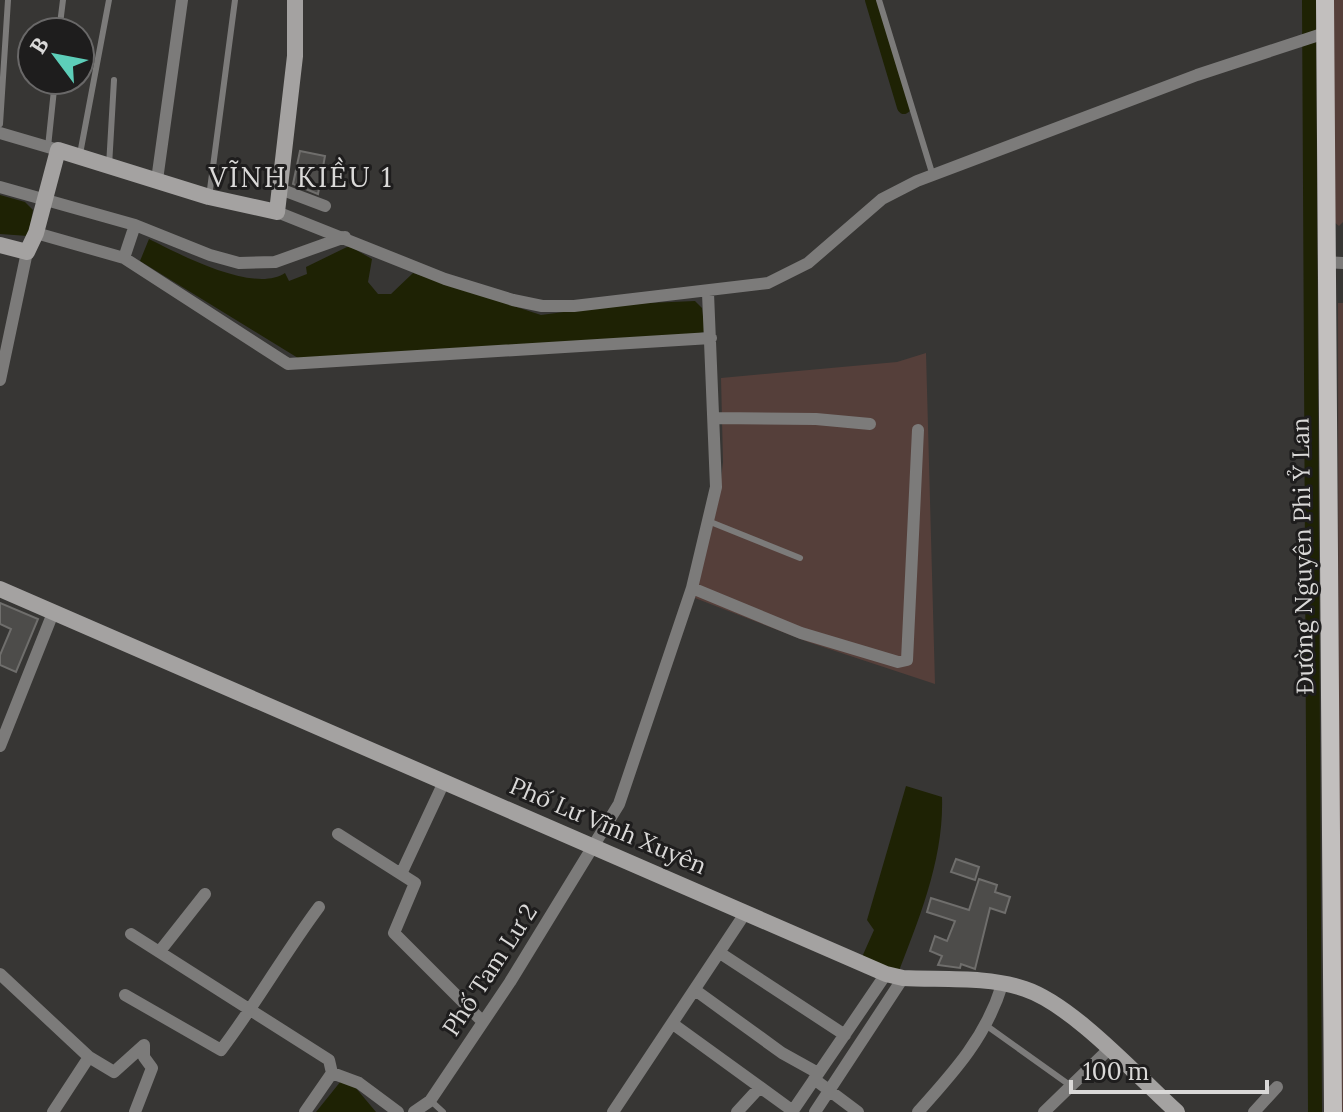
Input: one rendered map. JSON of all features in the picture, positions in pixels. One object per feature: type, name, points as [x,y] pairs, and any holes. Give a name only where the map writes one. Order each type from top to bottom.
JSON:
[{"type":"main road","name":"Đường Nguyên Phi Ỷ Lan","points":[[1325,0],[1314,36],[1334,263],[1333,1112]]},
{"type":"street","points":[[157,180],[182,0]]},
{"type":"street","points":[[277,212],[295,56],[295,0]]},
{"type":"street","points":[[0,133],[209,197],[277,212],[445,279],[542,306],[708,293],[768,283],[789,275],[882,199],[917,181],[1031,136],[1314,36]]},
{"type":"street","points":[[0,380],[27,252],[46,199],[53,149]]},
{"type":"street","points":[[0,187],[135,225],[210,255],[239,263],[275,262],[345,237]]},
{"type":"street","points":[[280,189],[325,206]]},
{"type":"street","points":[[124,258],[135,225]]},
{"type":"street","points":[[37,230],[124,258],[288,364],[711,332]]},
{"type":"street","points":[[0,245],[27,252]]},
{"type":"street","name":"Phố Tam Lư 2","points":[[414,1112],[430,1101],[483,1022],[596,846],[619,804],[692,588],[716,487],[708,293]]},
{"type":"street","points":[[714,418],[816,419],[870,424]]},
{"type":"street","points":[[692,588],[801,633],[898,662],[907,660],[918,430]]},
{"type":"street","name":"Phố Lư Vĩnh Xuyên","points":[[0,589],[894,976],[1024,988],[1049,1000],[1177,1112]]},
{"type":"street","points":[[0,746],[53,613]]},
{"type":"street","points":[[401,874],[444,782]]},
{"type":"street","points":[[338,834],[415,883],[394,933],[483,1022]]},
{"type":"street","points":[[160,951],[205,894]]},
{"type":"street","points":[[125,995],[221,1050],[250,1012],[291,944],[319,907]]},
{"type":"street","points":[[613,1112],[746,912]]},
{"type":"street","points":[[131,934],[329,1060],[332,1073],[305,1112]]},
{"type":"street","points":[[720,953],[845,1035]]},
{"type":"street","points":[[0,974],[89,1057],[114,1072],[144,1045],[144,1057],[152,1068],[135,1112]]},
{"type":"street","points":[[673,1024],[793,1111],[845,1035],[894,976]]},
{"type":"street","points":[[815,1112],[894,976]]},
{"type":"street","points":[[918,1112],[964,1061],[987,1026],[1002,985]]},
{"type":"street","points":[[695,990],[816,1076],[858,1112]]},
{"type":"street","points":[[1044,1112],[1108,1050]]},
{"type":"street","points":[[53,1112],[89,1057]]},
{"type":"street","points":[[332,1073],[359,1083],[398,1112]]},
{"type":"street","points":[[737,1112],[760,1087]]},
{"type":"street","points":[[1254,1112],[1277,1087]]},
{"type":"lane","points":[[0,124],[8,0]]},
{"type":"lane","points":[[79,157],[109,0]]},
{"type":"lane","points":[[209,197],[235,0]]},
{"type":"lane","points":[[879,0],[933,177]]},
{"type":"lane","points":[[109,166],[114,80]]},
{"type":"lane","points":[[53,149],[55,96]]},
{"type":"lane","points":[[708,521],[800,558]]},
{"type":"lane","points":[[987,1026],[1071,1086]]},
{"type":"lane","points":[[430,1101],[443,1112]]},
{"type":"shaded area","points":[[1333,0],[1343,0],[1343,222],[1339,226],[1334,222]]},
{"type":"shaded area","points":[[0,195],[25,202],[33,210],[28,236],[0,234]]},
{"type":"shaded area","points":[[149,239],[217,270],[255,279],[285,273],[289,281],[307,274],[306,267],[349,246],[372,259],[368,282],[378,294],[391,294],[413,273],[541,315],[625,304],[695,301],[702,308],[705,332],[670,338],[298,358],[140,261]]},
{"type":"shaded area","points":[[1338,303],[1343,303],[1343,1112],[1339,1112]]},
{"type":"shaded area","points":[[926,353],[935,684],[808,642],[695,598],[719,498],[723,462],[721,378],[897,362]]},
{"type":"shaded area","points":[[906,786],[942,797],[942,820],[928,888],[897,976],[862,957],[874,930],[867,920]]},
{"type":"shaded area","points":[[341,1081],[355,1087],[376,1112],[316,1112]]},
{"type":"building","points":[[300,151],[325,156],[318,194],[293,184]]},
{"type":"building","points":[[0,603],[38,619],[16,672],[0,665],[0,655],[11,629],[0,624]]},
{"type":"building","points":[[956,859],[979,867],[975,880],[951,872]]},
{"type":"building","points":[[979,879],[997,885],[995,892],[1010,897],[1005,913],[990,908],[975,969],[961,964],[960,968],[938,965],[942,956],[930,951],[935,936],[947,941],[955,921],[927,912],[931,898],[969,910]]},
{"type":"waterway","points":[[872,0],[904,107]]},
{"type":"waterway","points":[[1309,0],[1315,1112]]},
{"type":"district","name":"VĨNH KIỀU 1","points":[[301,177]]}]
